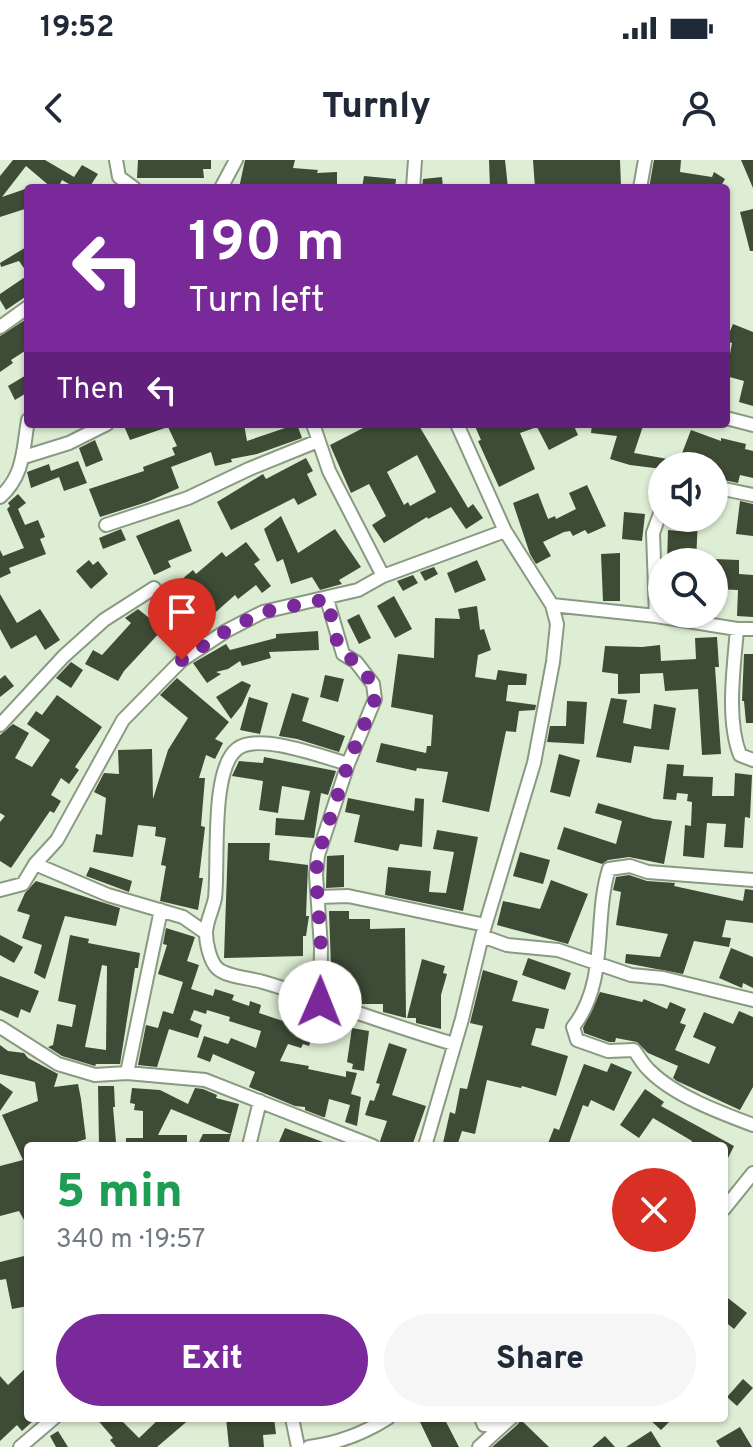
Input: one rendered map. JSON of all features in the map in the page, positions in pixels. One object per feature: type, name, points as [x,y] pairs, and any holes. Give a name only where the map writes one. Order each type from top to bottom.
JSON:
[{"type":"street","points":[[116,160],[119,177],[129,184]]},
{"type":"street","points":[[223,184],[236,160]]},
{"type":"street","points":[[411,160],[413,184]]},
{"type":"street","points":[[641,184],[645,160]]},
{"type":"street","points":[[0,327],[24,310]]},
{"type":"street","points":[[730,419],[753,425]]},
{"type":"street","points":[[0,497],[13,486],[24,457],[27,428]]},
{"type":"street","points":[[24,457],[69,443],[99,428]]},
{"type":"street","points":[[314,428],[329,471],[383,576]]},
{"type":"street","points":[[426,1142],[534,763],[557,624],[552,605],[505,531],[459,428]]},
{"type":"street","points":[[106,525],[188,498],[318,441]]},
{"type":"street","points":[[728,490],[753,495]]},
{"type":"street","points":[[0,890],[23,884],[35,864],[57,840],[123,720],[182,660],[226,631],[263,612],[358,590],[383,576],[505,531]]},
{"type":"street","points":[[0,725],[64,656],[104,620],[154,588]]},
{"type":"street","points":[[320,1002],[318,855],[348,764],[375,699],[373,684],[356,662],[343,654],[327,599]]},
{"type":"street","points":[[552,605],[648,615]]},
{"type":"street","points":[[728,628],[753,629]]},
{"type":"street","points":[[737,629],[733,681],[734,732],[740,755],[753,760]]},
{"type":"street","points":[[348,764],[270,743],[250,743],[237,748],[229,757],[218,811],[215,899],[206,933],[212,962],[220,971],[354,1010],[454,1044]]},
{"type":"street","points":[[35,864],[108,895],[183,917],[206,933]]},
{"type":"street","points":[[753,880],[648,872],[630,866],[609,869],[604,883],[597,961],[589,1000],[583,1015],[573,1027],[577,1040],[608,1051],[634,1050],[650,1072],[681,1093],[753,1125]]},
{"type":"street","points":[[318,897],[348,896],[484,930],[507,945],[551,949],[597,961],[631,975],[663,978],[753,1000]]},
{"type":"street","points":[[127,1073],[161,910]]},
{"type":"street","points":[[0,1027],[58,1064],[95,1075],[127,1073],[205,1080],[363,1142]]},
{"type":"street","points":[[250,1142],[260,1101]]},
{"type":"street","points":[[728,1204],[753,1173]]},
{"type":"street","points":[[20,1447],[49,1422]]},
{"type":"street","points":[[293,1422],[298,1447]]},
{"type":"street","points":[[309,1447],[364,1433],[382,1422]]},
{"type":"street","points":[[483,1422],[484,1425],[506,1422]]},
{"type":"street","points":[[479,1447],[506,1422]]},
{"type":"building","points":[[13,160],[45,160],[74,177],[82,165],[98,174],[92,184],[69,184],[62,180],[60,184],[47,184],[26,166],[2,197],[24,189],[24,209],[0,217],[0,176]]},
{"type":"building","points":[[138,160],[211,160],[211,169],[203,169],[204,178],[137,178]]},
{"type":"building","points":[[245,160],[295,160],[293,168],[318,170],[317,173],[337,172],[337,184],[240,184]]},
{"type":"building","points":[[489,160],[505,160],[508,184],[490,184]]},
{"type":"building","points":[[533,160],[620,160],[621,184],[535,184]]},
{"type":"building","points":[[654,160],[681,160],[680,172],[712,177],[714,172],[725,179],[722,184],[650,184]]},
{"type":"building","points":[[741,160],[753,160],[753,188]]},
{"type":"building","points":[[364,176],[396,179],[395,184],[363,184]]},
{"type":"building","points":[[442,177],[443,184],[422,184],[423,179]]},
{"type":"building","points":[[753,209],[753,251],[750,251],[740,212]]},
{"type":"building","points":[[24,248],[24,268],[19,261],[1,267],[0,263]]},
{"type":"building","points":[[24,278],[24,298],[6,310],[0,294]]},
{"type":"building","points":[[24,321],[24,352],[0,372],[0,336]]},
{"type":"building","points":[[733,324],[753,332],[753,406],[739,402],[744,381],[730,377],[730,331]]},
{"type":"building","points":[[24,376],[24,394],[15,400],[8,386]]},
{"type":"building","points":[[125,428],[165,428],[130,440]]},
{"type":"building","points":[[168,428],[245,428],[247,441],[285,428],[298,428],[302,438],[215,466],[211,452],[171,467],[179,488],[100,517],[89,489],[144,471],[143,467],[175,455],[172,448],[177,446]]},
{"type":"building","points":[[363,428],[420,428],[468,508],[473,504],[483,518],[466,529],[451,507],[427,517],[384,543],[372,525],[386,516],[369,484],[351,493],[330,445]],"holes":[[[417,455],[436,492],[410,506],[408,502],[404,505],[387,472]]]},
{"type":"building","points":[[476,428],[534,428],[520,433],[535,469],[499,487],[478,441],[481,440]]},
{"type":"building","points":[[538,428],[575,428],[578,435],[549,450]]},
{"type":"building","points":[[592,428],[642,428],[634,453],[648,455],[648,467],[610,459],[617,436],[591,433]]},
{"type":"building","points":[[691,430],[721,441],[721,438],[746,444],[745,449],[753,451],[753,478],[740,475],[738,483],[728,481],[728,452],[682,452]]},
{"type":"building","points":[[95,440],[103,460],[86,467],[79,448]]},
{"type":"building","points":[[306,458],[313,471],[307,474],[317,495],[298,505],[294,498],[231,530],[217,502],[263,474],[266,479]]},
{"type":"building","points":[[78,461],[87,483],[64,491],[59,477],[31,488],[27,472],[49,464],[51,471]]},
{"type":"building","points":[[587,485],[606,526],[588,534],[585,530],[573,536],[570,531],[564,532],[543,542],[551,556],[536,564],[513,503],[538,493],[548,519],[555,516],[556,519],[576,509],[569,493]]},
{"type":"building","points":[[18,494],[26,503],[18,509],[25,525],[38,520],[45,537],[40,539],[46,554],[9,568],[11,573],[0,578],[0,550],[3,556],[24,548],[7,509],[10,506],[8,503]]},
{"type":"building","points":[[740,501],[753,504],[753,536],[736,534]]},
{"type":"building","points":[[624,512],[645,514],[642,541],[622,539]]},
{"type":"building","points":[[281,516],[298,553],[335,529],[361,567],[339,580],[342,584],[320,590],[312,577],[291,584],[283,559],[277,562],[264,529]]},
{"type":"building","points":[[179,519],[192,551],[168,561],[171,567],[154,575],[136,536]]},
{"type":"building","points":[[121,529],[126,540],[103,549],[99,538]]},
{"type":"building","points":[[668,532],[697,532],[697,548],[667,548]]},
{"type":"building","points":[[246,542],[260,560],[254,564],[271,586],[262,593],[256,585],[238,599],[235,595],[208,619],[176,584],[193,570],[196,574],[222,552],[226,557]]},
{"type":"building","points":[[620,553],[620,601],[603,601],[601,554]]},
{"type":"building","points":[[89,560],[93,565],[98,561],[108,574],[91,589],[76,571]]},
{"type":"building","points":[[477,560],[486,580],[455,593],[447,573]]},
{"type":"building","points":[[728,560],[739,560],[739,574],[753,575],[753,617],[737,616],[738,590],[728,590]]},
{"type":"building","points":[[434,567],[438,574],[425,581],[420,572]]},
{"type":"building","points":[[413,575],[418,583],[403,591],[397,581]]},
{"type":"building","points":[[0,594],[17,623],[40,609],[60,640],[45,650],[36,635],[11,649],[0,629]]},
{"type":"building","points":[[394,596],[412,629],[395,638],[377,606]]},
{"type":"building","points":[[477,606],[480,630],[484,629],[491,650],[478,655],[475,677],[496,680],[498,670],[527,674],[526,685],[508,685],[506,701],[536,705],[535,710],[519,711],[516,732],[506,731],[489,812],[442,802],[448,772],[417,768],[416,771],[376,762],[381,743],[426,753],[427,746],[431,746],[433,715],[391,707],[398,654],[434,658],[435,618],[460,619],[458,609]]},
{"type":"building","points":[[138,609],[163,629],[118,681],[85,664],[93,650],[102,655],[131,623],[125,618]]},
{"type":"building","points":[[359,614],[371,638],[359,644],[347,620]]},
{"type":"building","points":[[318,631],[319,650],[269,652],[271,658],[242,666],[240,661],[216,672],[221,674],[207,683],[193,663],[226,644],[230,650],[276,638],[276,634]]},
{"type":"building","points":[[717,637],[719,667],[715,667],[721,754],[702,755],[698,689],[665,691],[663,673],[640,674],[640,693],[618,694],[618,674],[602,672],[605,646],[660,645],[661,661],[696,659],[695,638]]},
{"type":"building","points":[[744,654],[753,654],[753,723],[746,723],[742,701]]},
{"type":"building","points":[[71,662],[83,670],[71,688],[56,678]]},
{"type":"building","points":[[5,675],[14,686],[0,697],[0,679]]},
{"type":"building","points":[[325,675],[344,679],[338,702],[320,697]]},
{"type":"building","points":[[177,678],[229,722],[215,739],[223,743],[215,759],[206,755],[199,778],[205,778],[201,826],[205,827],[198,910],[160,901],[166,866],[161,865],[166,838],[155,836],[156,827],[138,825],[133,857],[93,852],[96,834],[102,835],[106,798],[94,792],[104,773],[119,774],[118,750],[152,749],[153,799],[168,750],[188,718],[160,695]]},
{"type":"building","points":[[242,681],[251,685],[231,719],[216,697]]},
{"type":"building","points":[[292,693],[309,698],[302,721],[345,736],[339,752],[279,736]]},
{"type":"building","points":[[57,695],[102,727],[75,767],[79,770],[69,784],[61,778],[51,795],[61,801],[54,813],[50,811],[11,868],[0,861],[0,822],[5,816],[0,813],[0,735],[13,724],[29,733],[15,758],[32,767],[50,740],[27,724],[36,711],[42,715]]},
{"type":"building","points":[[249,697],[268,703],[260,734],[240,730]]},
{"type":"building","points":[[611,698],[627,700],[623,723],[651,729],[654,704],[676,708],[669,750],[634,746],[631,763],[596,757]]},
{"type":"building","points":[[567,701],[587,702],[584,744],[547,742],[550,726],[566,726]]},
{"type":"building","points":[[559,754],[580,760],[570,797],[550,792]]},
{"type":"building","points":[[264,757],[336,771],[328,795],[321,793],[314,838],[275,835],[276,818],[304,820],[310,791],[282,786],[278,813],[259,810],[263,781],[232,776],[239,761],[263,763]]},
{"type":"building","points":[[667,764],[684,765],[683,776],[713,777],[712,796],[734,796],[735,773],[752,775],[750,818],[745,817],[743,848],[724,847],[726,824],[707,823],[704,858],[683,856],[685,825],[691,826],[692,802],[687,801],[688,794],[677,793],[676,800],[663,799]]},
{"type":"building","points":[[348,798],[414,811],[415,798],[424,799],[422,847],[400,844],[398,851],[354,842],[360,815],[345,812]]},
{"type":"building","points":[[598,803],[672,821],[664,864],[629,857],[602,864],[557,849],[564,827],[616,844],[622,821],[595,813]]},
{"type":"building","points":[[437,830],[478,837],[463,911],[385,895],[388,867],[431,871],[429,892],[446,893],[454,852],[433,849]]},
{"type":"building","points":[[228,843],[270,843],[269,860],[308,865],[306,916],[309,916],[306,936],[303,936],[303,956],[224,958]]},
{"type":"building","points":[[520,852],[550,860],[543,884],[513,876]]},
{"type":"building","points":[[344,855],[344,887],[326,888],[327,856]]},
{"type":"building","points":[[90,867],[132,881],[129,892],[86,876]]},
{"type":"building","points":[[629,875],[647,881],[675,883],[674,886],[743,901],[745,889],[753,890],[753,923],[726,920],[722,937],[731,938],[729,947],[694,941],[683,974],[625,963],[626,954],[660,957],[668,934],[616,925],[621,892],[613,890],[616,877]]},
{"type":"building","points":[[551,880],[588,894],[568,944],[497,925],[503,901],[540,909]]},
{"type":"building","points":[[36,881],[120,908],[116,926],[65,916],[45,979],[34,973],[42,945],[22,938],[30,915],[17,911],[25,893]]},
{"type":"building","points":[[329,911],[349,911],[349,919],[370,919],[370,929],[405,928],[406,1018],[383,1012],[383,1004],[359,1004],[356,1000],[332,995]]},
{"type":"building","points":[[166,928],[195,937],[187,961],[199,965],[191,989],[213,996],[215,989],[234,995],[232,1000],[249,1006],[250,1001],[261,1005],[259,1013],[292,1024],[295,1017],[316,1024],[309,1046],[303,1044],[301,1048],[288,1044],[280,1061],[346,1077],[346,1071],[357,1073],[351,1094],[361,1097],[357,1126],[345,1122],[350,1105],[329,1099],[323,1117],[305,1110],[305,1107],[295,1106],[249,1087],[255,1072],[213,1054],[210,1062],[197,1057],[204,1036],[228,1044],[231,1038],[256,1048],[261,1031],[207,1010],[206,1014],[194,1010],[190,1020],[202,1025],[198,1038],[169,1029],[157,1067],[138,1065],[146,1025],[158,1028],[163,1011],[173,1014],[183,982],[158,974],[167,945],[163,944]]},
{"type":"building","points":[[0,935],[23,947],[14,963],[0,955]]},
{"type":"building","points":[[70,935],[89,939],[88,943],[140,953],[120,1064],[95,1066],[62,1056],[48,1047],[53,1045],[57,1024],[72,1027],[76,1005],[58,1001]],"holes":[[[102,965],[107,966],[106,1050],[85,1047]]]},
{"type":"building","points":[[731,948],[753,957],[753,988],[743,983],[742,988],[719,978]]},
{"type":"building","points":[[528,958],[571,973],[565,990],[522,975]]},
{"type":"building","points":[[422,959],[445,966],[443,973],[447,974],[441,995],[441,1029],[416,1023],[416,1018],[407,1018]]},
{"type":"building","points":[[483,970],[518,981],[512,1001],[549,1009],[544,1029],[536,1028],[531,1045],[568,1056],[556,1096],[487,1080],[475,1134],[462,1131],[458,1142],[443,1142],[450,1112],[455,1114],[460,1088],[467,1089],[483,1026],[470,1023]]},
{"type":"building","points":[[0,976],[39,991],[30,1013],[21,1009],[18,1018],[0,1010]]},
{"type":"building","points":[[600,992],[642,1002],[644,999],[667,1009],[670,1002],[686,1009],[680,1023],[686,1025],[675,1050],[709,1064],[716,1047],[693,1037],[704,1012],[733,1024],[739,1011],[753,1017],[753,1087],[740,1110],[677,1081],[673,1078],[678,1066],[648,1053],[637,1042],[616,1038],[615,1042],[609,1042],[584,1033],[583,1028]]},
{"type":"building","points":[[352,1028],[369,1031],[364,1071],[352,1069],[353,1064],[347,1062]]},
{"type":"building","points":[[389,1043],[407,1049],[392,1095],[426,1106],[413,1142],[380,1142],[387,1121],[365,1115],[380,1084],[376,1083]]},
{"type":"building","points":[[0,1045],[8,1051],[24,1053],[58,1074],[54,1087],[78,1084],[81,1099],[86,1139],[77,1142],[24,1142],[24,1220],[19,1211],[0,1216],[0,1166],[23,1160],[2,1115],[38,1101],[35,1082],[0,1074]]},
{"type":"building","points":[[611,1063],[632,1072],[614,1111],[591,1100],[588,1107],[583,1105],[569,1142],[549,1142],[554,1128],[559,1130],[584,1064],[607,1072]]},
{"type":"building","points":[[0,1083],[13,1092],[0,1111]]},
{"type":"building","points":[[98,1086],[114,1086],[116,1142],[99,1142]]},
{"type":"building","points":[[132,1088],[160,1090],[188,1104],[195,1088],[239,1104],[229,1142],[199,1142],[203,1134],[231,1134],[171,1109],[158,1135],[187,1135],[187,1142],[126,1142],[126,1138],[143,1138],[143,1111],[134,1110],[135,1104],[130,1103]]},
{"type":"building","points":[[645,1089],[664,1102],[661,1106],[727,1142],[692,1142],[653,1118],[639,1138],[620,1125]]},
{"type":"building","points":[[285,1128],[323,1142],[279,1142]]},
{"type":"building","points":[[728,1143],[734,1146],[728,1158]]},
{"type":"building","points":[[24,1256],[24,1307],[12,1309],[6,1279],[0,1280],[0,1262]]},
{"type":"building","points":[[728,1298],[747,1313],[734,1329],[728,1324]]},
{"type":"building","points":[[24,1370],[24,1422],[32,1422],[22,1431],[17,1425],[0,1441],[0,1376],[8,1385]]},
{"type":"building","points":[[743,1379],[753,1388],[737,1406],[728,1396]]},
{"type":"building","points":[[99,1422],[123,1422],[139,1438],[156,1422],[186,1422],[157,1447],[116,1447],[110,1440],[113,1438]]},
{"type":"building","points":[[226,1422],[274,1422],[276,1434],[263,1435],[264,1447],[229,1447]]},
{"type":"building","points":[[420,1422],[446,1422],[459,1447],[432,1447]]},
{"type":"building","points":[[523,1422],[549,1447],[492,1447]]},
{"type":"building","points":[[652,1422],[669,1422],[661,1430]]},
{"type":"building","points":[[740,1427],[752,1447],[720,1447],[716,1441]]},
{"type":"building","points":[[58,1431],[68,1447],[56,1447],[50,1436]]},
{"type":"building","points":[[651,1431],[661,1447],[626,1447]]},
{"type":"building","points":[[605,1436],[615,1447],[592,1447]]},
{"type":"route","points":[[182,660],[226,631],[263,612],[327,599],[343,654],[356,662],[373,684],[375,699],[348,764],[318,855],[320,1002]]}]
